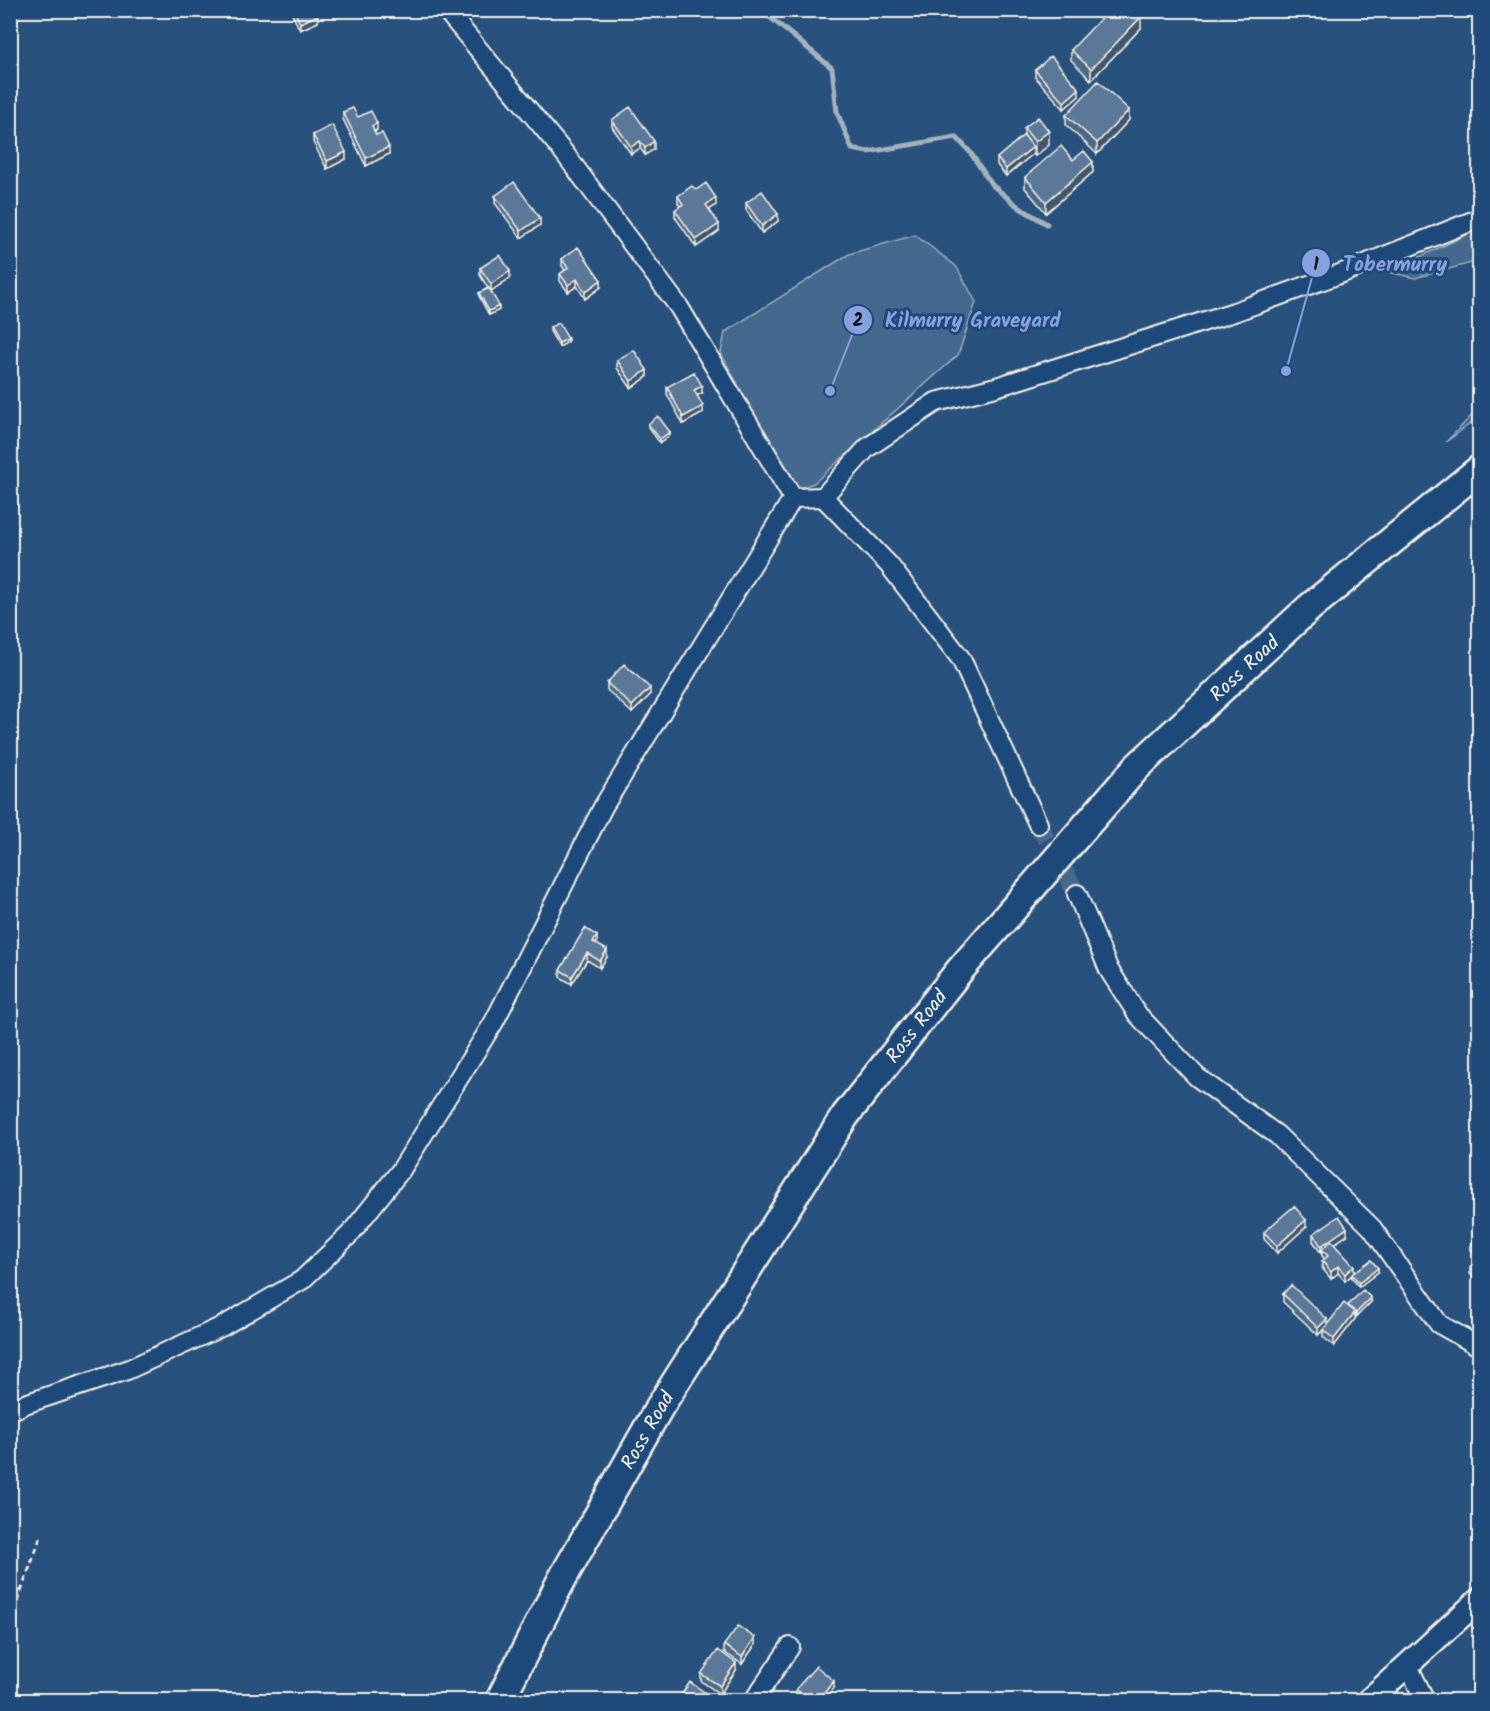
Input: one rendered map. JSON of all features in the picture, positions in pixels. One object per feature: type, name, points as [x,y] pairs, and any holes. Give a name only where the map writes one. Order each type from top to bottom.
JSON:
[{"type":"main road","name":"Ross Road","points":[[500,1701],[561,1581],[659,1408],[845,1116],[960,970],[1137,767],[1309,608],[1479,469]]},
{"type":"street","points":[[446,10],[565,154],[679,307],[793,498]]},
{"type":"street","points":[[793,498],[823,497],[867,448],[936,402],[996,387],[1234,312],[1345,272],[1479,218]]},
{"type":"street","points":[[823,497],[889,565],[962,659],[1038,824]]},
{"type":"street","points":[[10,1411],[127,1370],[223,1326],[302,1280],[350,1234],[401,1170],[494,1022],[603,807],[793,498]]},
{"type":"street","points":[[1077,894],[1109,970],[1138,1015],[1197,1077],[1277,1136],[1372,1228],[1438,1324],[1479,1347]]},
{"type":"street","points":[[1369,1701],[1479,1599]]},
{"type":"street","points":[[754,1701],[790,1647]]},
{"type":"street","points":[[1408,1666],[1425,1701]]},
{"type":"path","points":[[10,1622],[41,1536]]},
{"type":"shaded area","points":[[1479,229],[1479,261],[1415,278],[1388,272]]},
{"type":"shaded area","points":[[915,235],[956,266],[976,302],[958,355],[814,483],[802,487],[791,484],[721,353],[725,332],[849,254]]},
{"type":"shaded area","points":[[1479,408],[1479,417],[1446,442]]},
{"type":"building","points":[[294,10],[316,10],[318,15],[300,23]]},
{"type":"building","points":[[1116,10],[1134,10],[1141,17],[1091,69],[1071,50],[1105,14],[1109,18]]},
{"type":"building","points":[[1051,56],[1079,89],[1064,102],[1035,70]]},
{"type":"building","points":[[1098,81],[1129,110],[1097,143],[1066,115]]},
{"type":"building","points":[[630,107],[654,141],[645,148],[640,141],[631,147],[612,120]]},
{"type":"building","points":[[353,108],[358,117],[371,111],[377,123],[372,126],[376,135],[382,133],[389,147],[366,158],[343,112]]},
{"type":"building","points":[[1038,117],[1049,131],[1035,142],[1024,128]]},
{"type":"building","points":[[332,125],[346,152],[327,161],[313,135]]},
{"type":"building","points":[[1024,135],[1033,147],[1006,169],[997,158]]},
{"type":"building","points":[[1061,146],[1073,160],[1084,151],[1093,162],[1046,202],[1025,177]]},
{"type":"building","points":[[514,182],[540,218],[521,231],[495,196]]},
{"type":"building","points":[[706,183],[716,198],[706,205],[719,224],[696,240],[675,210],[683,204],[678,196],[692,186],[696,190]]},
{"type":"building","points":[[762,191],[778,214],[762,226],[746,203]]},
{"type":"building","points":[[578,247],[601,280],[585,292],[577,279],[568,285],[560,274],[568,268],[562,259]]},
{"type":"building","points":[[500,255],[510,271],[491,284],[480,268]]},
{"type":"building","points":[[489,288],[499,306],[489,311],[479,293]]},
{"type":"building","points":[[559,323],[568,339],[559,343],[550,327]]},
{"type":"building","points":[[634,350],[647,370],[631,381],[617,360]]},
{"type":"building","points":[[694,372],[702,386],[694,390],[703,406],[683,417],[667,387]]},
{"type":"building","points":[[658,416],[670,432],[660,439],[648,424]]},
{"type":"building","points":[[624,664],[650,688],[632,706],[607,683]]},
{"type":"building","points":[[585,928],[597,936],[593,942],[607,950],[600,961],[587,953],[572,977],[560,970]]},
{"type":"building","points":[[1294,1206],[1306,1220],[1277,1246],[1264,1232]]},
{"type":"building","points":[[1339,1216],[1347,1228],[1321,1246],[1313,1234]]},
{"type":"building","points":[[1479,1233],[1479,1250],[1471,1243]]},
{"type":"building","points":[[1331,1241],[1354,1266],[1345,1274],[1338,1266],[1331,1272],[1322,1261],[1328,1256],[1322,1249]]},
{"type":"building","points":[[1479,1257],[1479,1275],[1470,1267]]},
{"type":"building","points":[[1371,1260],[1378,1268],[1359,1283],[1352,1274]]},
{"type":"building","points":[[1291,1285],[1327,1319],[1318,1328],[1283,1294]]},
{"type":"building","points":[[1363,1290],[1371,1298],[1356,1313],[1348,1305]]},
{"type":"building","points":[[1344,1303],[1355,1312],[1334,1339],[1323,1330]]},
{"type":"building","points":[[738,1626],[755,1638],[742,1657],[724,1645]]},
{"type":"building","points":[[718,1650],[736,1663],[720,1686],[701,1674]]},
{"type":"building","points":[[816,1666],[834,1681],[817,1701],[810,1701],[796,1689]]},
{"type":"building","points":[[690,1682],[707,1694],[703,1701],[677,1701]]},
{"type":"waterway","points":[[761,10],[832,68],[837,112],[852,149],[868,152],[956,137],[970,152],[992,185],[1020,208],[1047,224]]},
{"type":"tunnel","points":[[1038,824],[1077,894]]},
{"type":"place","name":"Tobermurry","points":[[1286,371]]},
{"type":"place","name":"Kilmurry Graveyard","points":[[830,391]]}]
